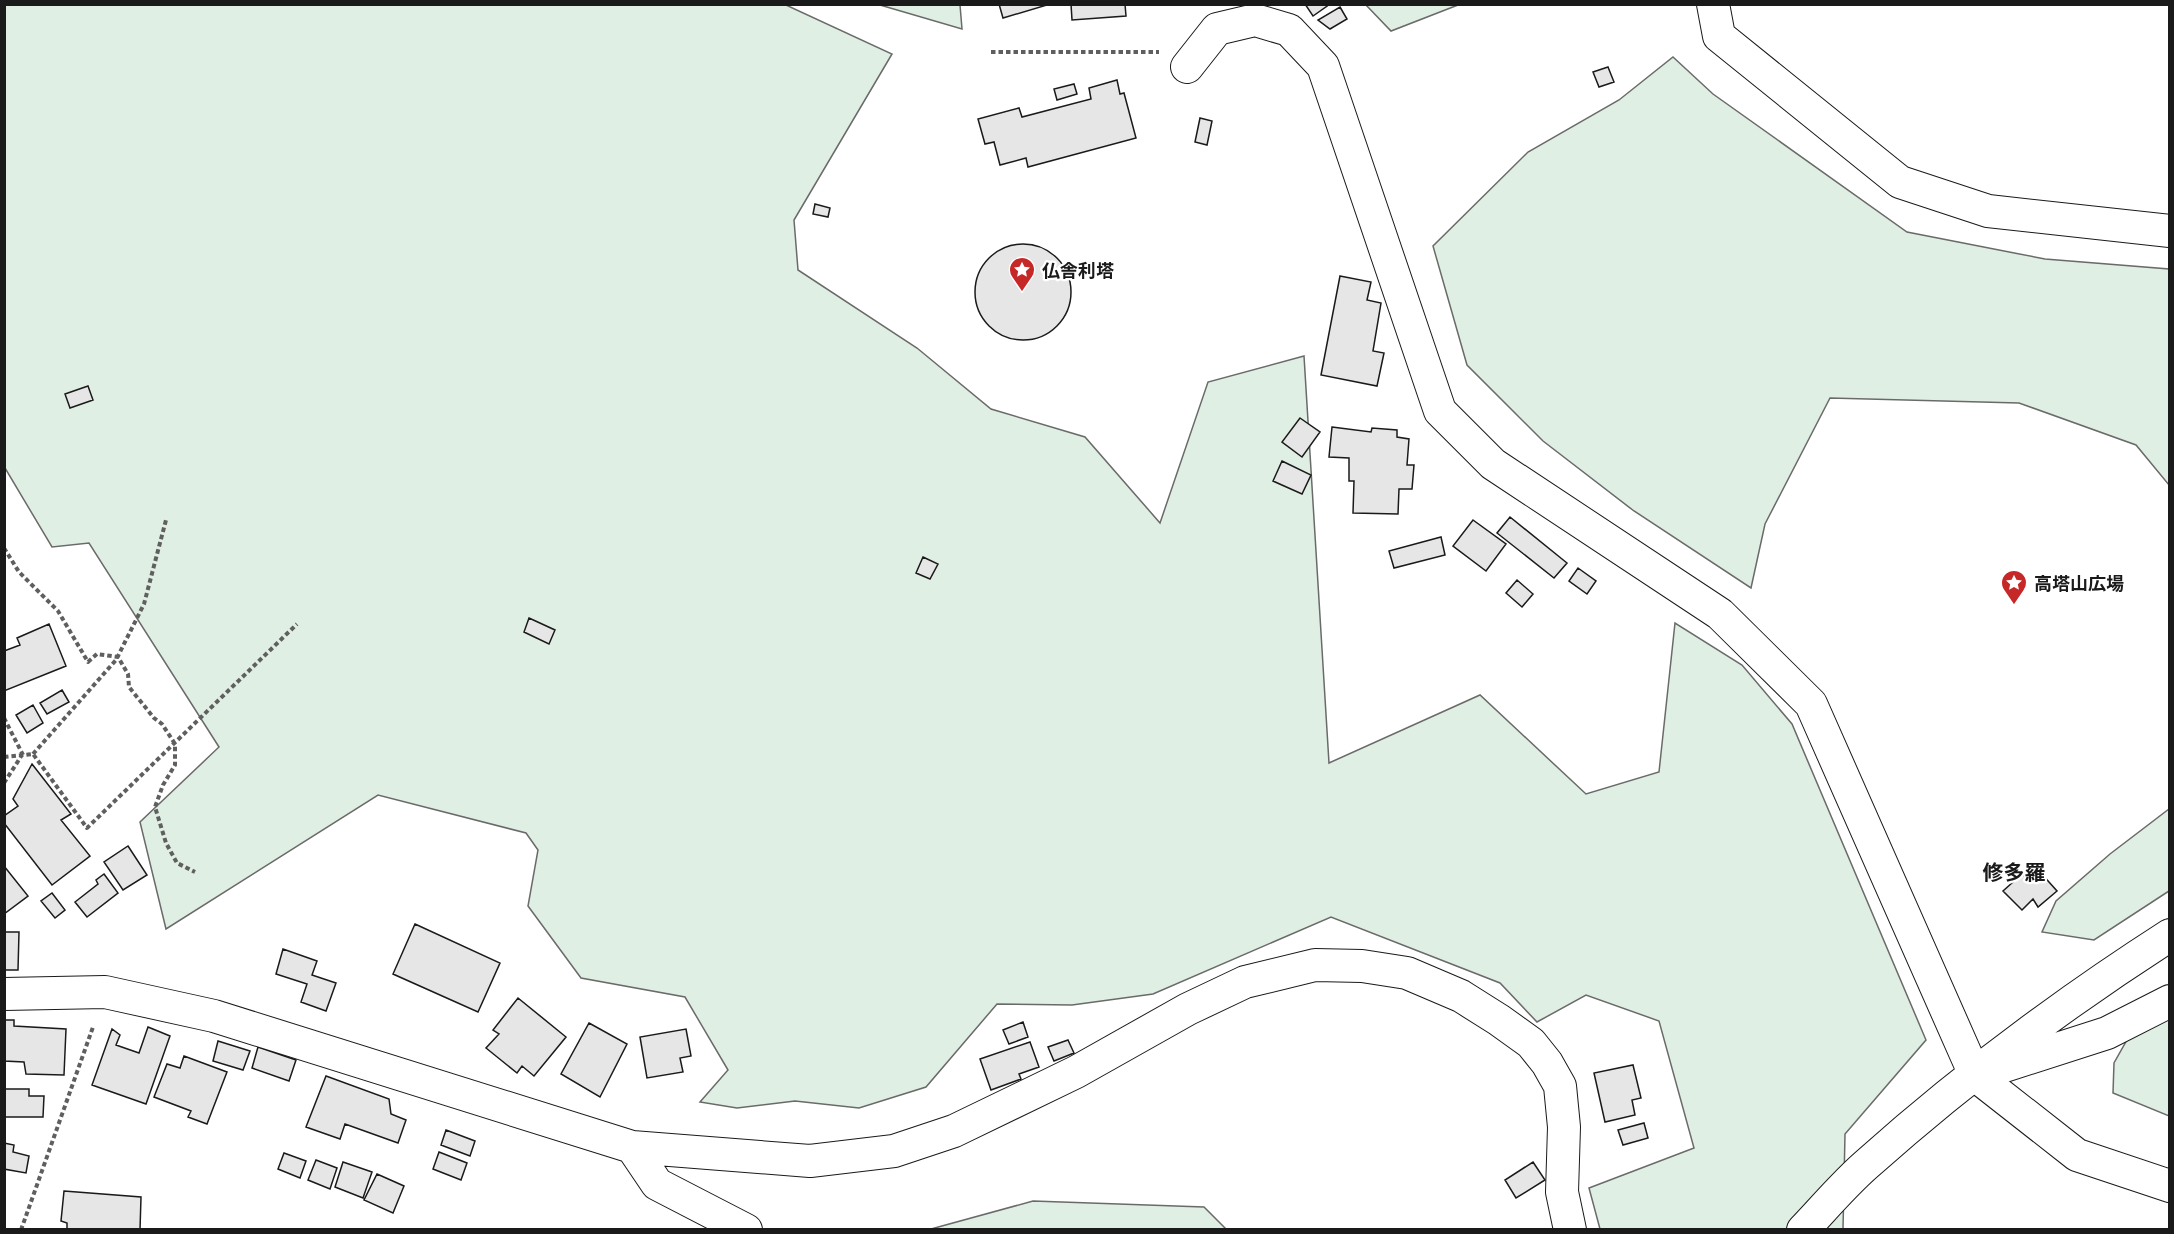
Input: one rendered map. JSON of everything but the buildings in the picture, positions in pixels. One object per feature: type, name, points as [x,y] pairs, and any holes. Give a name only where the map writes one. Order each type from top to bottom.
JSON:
[{"type":"street","points":[[1713,4],[1719,36],[1900,182],[1988,211],[2169,231]]},
{"type":"street","points":[[1193,60],[1217,29],[1255,20],[1290,30],[1323,66],[1440,411],[1493,464],[1720,614],[1811,704],[1975,1076],[2077,1155],[2169,1186]]},
{"type":"street","points":[[1803,1230],[1866,1165],[1975,1076],[2089,987],[2169,934]]},
{"type":"street","points":[[4,994],[105,992],[214,1016],[632,1147],[810,1161],[894,1151],[954,1131],[1076,1072],[1188,1009],[1245,982],[1315,965],[1362,966],[1407,973],[1461,996],[1499,1020],[1537,1050],[1560,1086],[1564,1127],[1562,1192],[1570,1230]]},
{"type":"street","points":[[1975,1076],[2107,1033],[2169,1001]]},
{"type":"street","points":[[632,1147],[657,1184],[746,1230]]},
{"type":"path","points":[[992,52],[1193,60]]},
{"type":"path","points":[[4,758],[33,754],[118,657],[144,604],[166,520]]},
{"type":"path","points":[[4,548],[19,572],[58,612],[88,662],[97,654],[118,657]]},
{"type":"path","points":[[33,754],[87,828],[297,624]]},
{"type":"path","points":[[118,657],[128,674],[129,687],[154,718],[162,724],[175,744],[175,765],[163,785],[155,807],[166,843],[177,863],[195,872]]},
{"type":"path","points":[[4,718],[23,755]]},
{"type":"path","points":[[4,783],[23,755]]},
{"type":"path","points":[[21,1230],[105,992]]},
{"type":"green space","points":[[5,5],[786,5],[892,54],[794,220],[798,270],[917,348],[991,409],[1085,437],[1160,523],[1208,382],[1304,356],[1329,763],[1480,695],[1586,794],[1659,772],[1675,623],[1742,665],[1792,724],[1926,1040],[1845,1134],[1843,1229],[1600,1229],[1589,1188],[1694,1148],[1659,1021],[1586,995],[1537,1022],[1500,983],[1331,917],[1153,994],[1072,1005],[997,1004],[926,1087],[859,1108],[795,1101],[737,1108],[700,1102],[728,1070],[685,997],[581,978],[528,906],[538,850],[526,833],[378,795],[166,929],[140,822],[219,747],[89,543],[52,547],[5,468]]},
{"type":"green space","points":[[880,5],[960,5],[962,29]]},
{"type":"green space","points":[[1366,5],[1458,5],[1391,31]]},
{"type":"green space","points":[[1673,57],[1713,94],[1907,232],[2045,259],[2169,269],[2169,485],[2136,445],[2019,403],[1830,398],[1765,524],[1751,588],[1634,511],[1543,441],[1467,365],[1433,246],[1528,152],[1619,100]]},
{"type":"green space","points":[[2169,809],[2169,891],[2094,940],[2042,932],[2056,901],[2110,854]]},
{"type":"green space","points":[[2169,1004],[2169,1116],[2113,1093],[2114,1063],[2141,1015]]},
{"type":"green space","points":[[1033,1201],[1204,1207],[1226,1229],[931,1229]]},
{"type":"place","name":"仏舎利塔","points":[[1022,293]]},
{"type":"place","name":"高塔山広場","points":[[2014,606]]},
{"type":"district","name":"修多羅","points":[[2014,872]]}]
